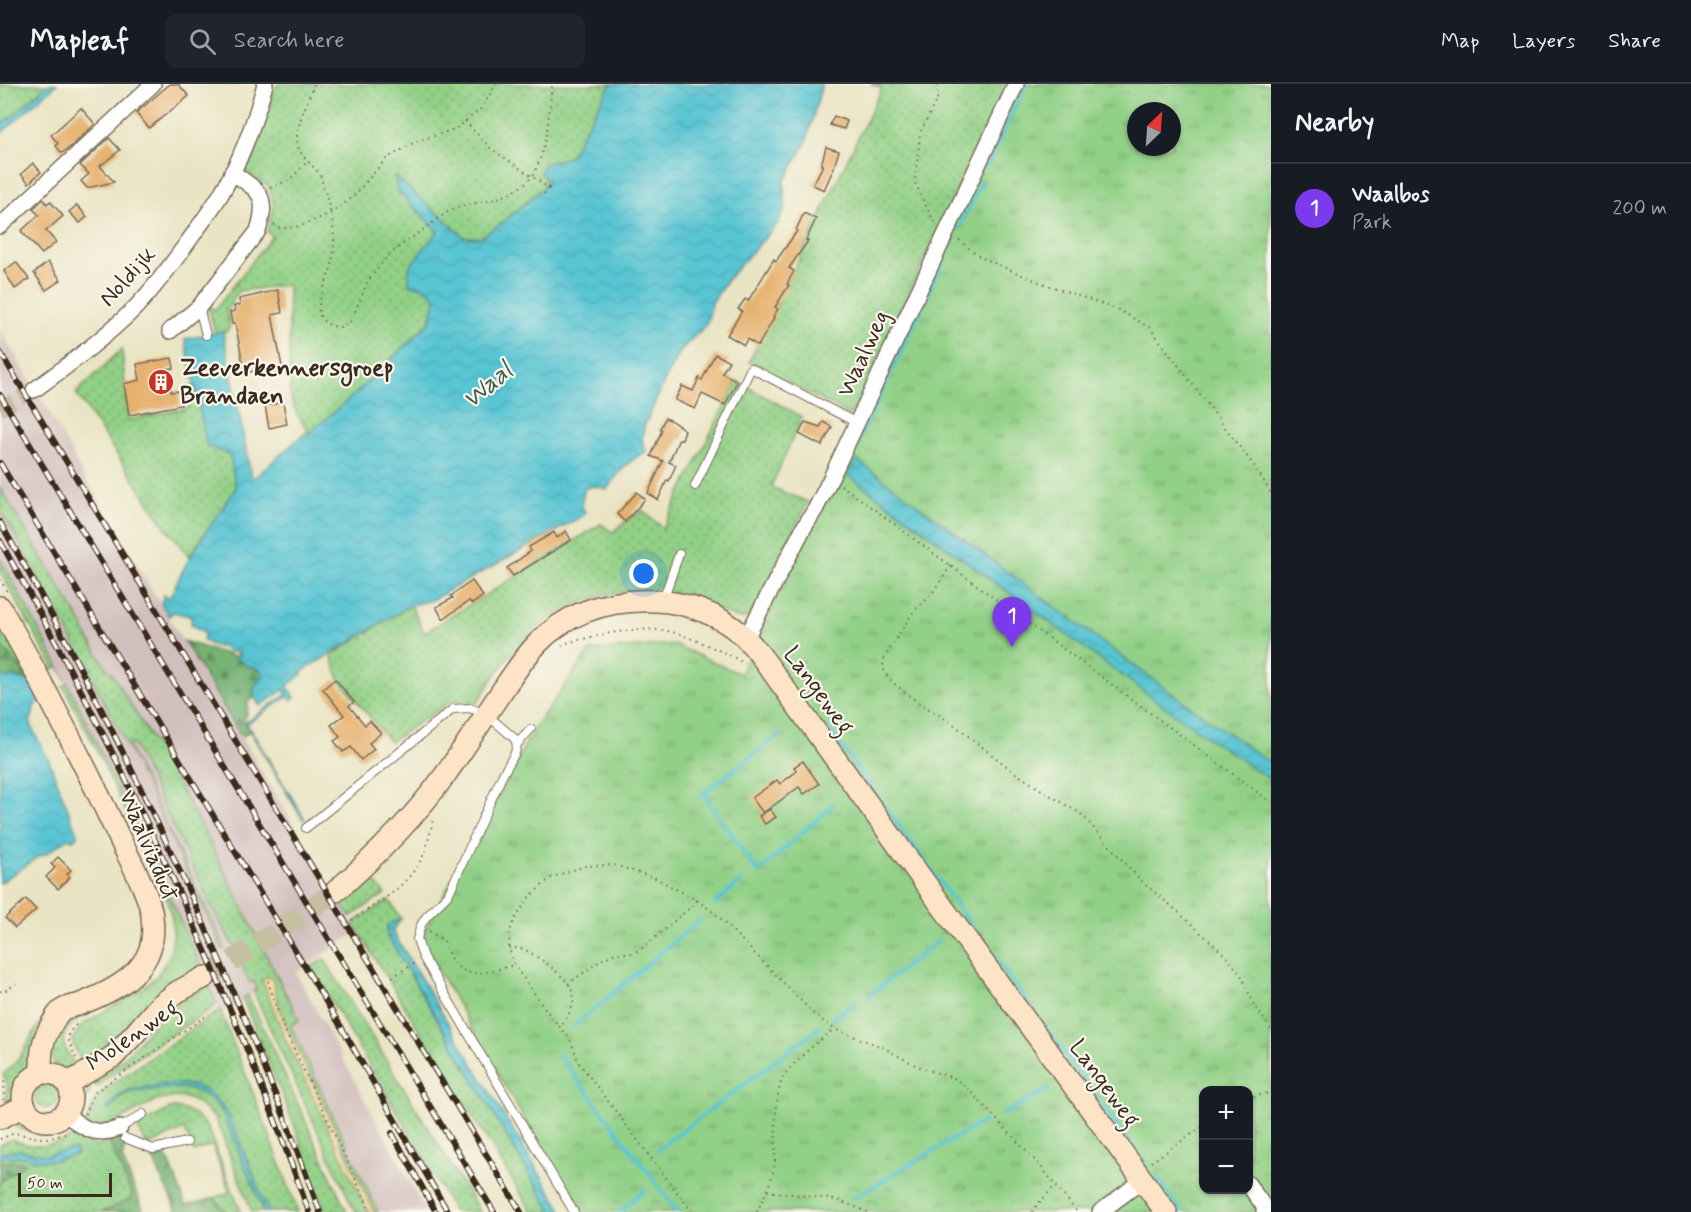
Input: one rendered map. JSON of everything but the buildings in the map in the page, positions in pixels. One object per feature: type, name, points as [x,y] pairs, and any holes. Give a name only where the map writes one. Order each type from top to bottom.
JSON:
[{"type":"main road","name":"Langeweg","points":[[486,714],[536,645],[559,625],[594,607],[616,602],[663,601],[687,606],[728,624],[746,638],[758,664],[957,928],[1166,1212]]},
{"type":"main road","name":"Waalviaduct","points":[[0,607],[93,782],[145,892],[152,914],[153,934],[150,951],[142,965],[130,977],[100,996],[61,1010],[44,1037],[41,1073]]},
{"type":"main road","points":[[336,891],[363,868],[411,817],[445,775],[486,714]]},
{"type":"main road","name":"Molenweg","points":[[76,1078],[114,1056],[159,1006],[177,992],[205,977]]},
{"type":"main road","points":[[41,1073],[76,1078],[71,1094],[71,1119],[43,1120],[32,1116],[25,1106],[23,1096],[26,1086],[32,1078],[41,1073]]},
{"type":"main road","points":[[0,1118],[25,1106]]},
{"type":"street","points":[[0,226],[153,84]]},
{"type":"street","name":"Noldijk","points":[[34,390],[105,335],[135,308],[166,273],[220,195],[258,108],[265,84]]},
{"type":"street","name":"Waalweg","points":[[746,638],[831,478],[1016,84]]},
{"type":"street","points":[[170,331],[199,307],[258,231],[263,204],[259,192],[232,172]]},
{"type":"street","points":[[71,1119],[94,1132],[122,1133]]},
{"type":"street","points":[[1100,1212],[1140,1177]]},
{"type":"street","points":[[1253,1191],[1265,1208],[1264,1212]]},
{"type":"lane","points":[[199,307],[206,335]]},
{"type":"lane","points":[[695,486],[751,368],[857,423]]},
{"type":"lane","points":[[663,601],[679,554]]},
{"type":"lane","points":[[306,828],[453,710],[470,708],[486,714],[517,744]]},
{"type":"lane","points":[[531,729],[517,744],[448,895],[426,917],[417,939],[423,957],[574,1212]]},
{"type":"lane","points":[[143,1114],[122,1133],[153,1149],[187,1142]]},
{"type":"path","points":[[314,84],[297,136],[299,150],[320,175],[331,213],[334,242],[332,266],[324,284],[319,315],[324,323],[334,327],[343,327],[351,321],[368,281],[386,258],[400,246],[449,211],[501,197],[521,186],[532,176],[543,148],[552,84]]},
{"type":"path","points":[[262,218],[279,228],[288,228],[300,226],[331,213],[353,197],[386,159],[415,142],[455,129],[482,108],[496,84]]},
{"type":"path","points":[[938,84],[937,99],[920,133],[915,183],[936,224],[980,257],[1119,310],[1150,328],[1255,467],[1271,493]]},
{"type":"path","points":[[465,121],[490,148],[549,188]]},
{"type":"path","points":[[259,192],[288,180],[307,162]]},
{"type":"path","points":[[544,194],[553,182]]},
{"type":"path","points":[[831,478],[1271,802]]},
{"type":"path","points":[[951,566],[930,596],[913,612],[890,649],[884,659],[885,673],[892,682],[916,701],[949,721],[1014,772],[1081,814],[1141,881],[1226,956],[1240,975],[1254,1005],[1271,1029]]},
{"type":"path","name":"Langeweg","points":[[560,647],[566,643],[599,635],[645,629],[669,632],[693,639],[758,664]]},
{"type":"path","points":[[352,920],[387,897],[408,879],[423,857],[429,841],[431,825],[438,809]]},
{"type":"path","points":[[692,1212],[579,1063],[570,1039],[514,965],[509,948],[510,931],[515,919],[530,896],[552,877],[585,866],[614,865],[655,878],[697,900],[717,915],[814,1014],[834,1029],[882,1047],[917,1066],[956,1079],[972,1093],[1056,1185],[1077,1212]]},
{"type":"path","points":[[568,984],[601,960],[615,953],[633,953],[644,946],[697,900]]},
{"type":"path","points":[[421,926],[444,941],[452,962],[462,970],[472,974],[485,973],[514,965]]},
{"type":"path","points":[[509,948],[520,948],[530,954],[552,968],[568,984],[573,994],[572,1005],[560,1028]]},
{"type":"path","points":[[392,977],[415,963]]},
{"type":"path","points":[[268,981],[282,1024],[371,1212]]},
{"type":"path","points":[[0,991],[3,992],[16,984]]},
{"type":"path","name":"Molenweg","points":[[71,1119],[82,1120],[95,1092],[209,1014]]},
{"type":"path","points":[[76,1078],[68,1040],[70,1031],[80,1021]]},
{"type":"path","points":[[757,1212],[773,1175],[777,1102],[785,1074],[812,1046],[834,1029]]},
{"type":"path","points":[[1253,1097],[1271,1092]]},
{"type":"path","points":[[0,1139],[15,1133],[39,1138],[67,1134],[71,1119]]},
{"type":"path","points":[[1140,1177],[1155,1159],[1199,1129]]},
{"type":"path","points":[[1032,1212],[1056,1185]]},
{"type":"path","points":[[767,1191],[837,1200],[868,1212]]},
{"type":"shaded area","points":[[0,329],[63,436],[84,477],[358,931],[296,973],[426,1212],[361,1212],[253,991],[243,1000],[244,1003],[221,1013],[160,875],[71,690],[0,558]]},
{"type":"green space","points":[[0,84],[48,84],[0,125]]},
{"type":"green space","points":[[277,84],[611,84],[569,157],[543,188],[506,220],[480,238],[464,237],[395,177],[397,190],[439,231],[425,287],[436,298],[430,322],[356,393],[310,433],[295,409],[290,392],[288,285],[238,291],[227,311],[230,326],[227,331],[215,333],[208,305],[215,310],[272,236],[267,231],[274,206],[268,186],[242,169]]},
{"type":"green space","points":[[871,84],[1007,84],[854,410],[849,415],[749,362],[882,88]]},
{"type":"green space","points":[[1021,84],[1271,84],[1271,1212],[578,1212],[420,939],[536,725],[590,651],[673,644],[740,674]]},
{"type":"green space","points":[[122,349],[128,420],[189,408],[186,388],[194,386],[198,406],[230,455],[236,488],[189,557],[170,534],[76,393]]},
{"type":"green space","points":[[737,381],[802,417],[771,487],[808,502],[759,602],[747,618],[738,619],[686,597],[654,591],[608,594],[586,600],[546,622],[528,637],[506,660],[477,703],[453,700],[390,742],[339,679],[331,655],[411,605],[424,633],[601,524],[612,532],[642,510],[663,528]]},
{"type":"green space","points":[[0,488],[83,625],[84,631],[160,753],[205,833],[299,1020],[291,1026],[378,1212],[374,1212],[285,1023],[274,985],[262,979],[284,1036],[368,1212],[355,1212],[253,991],[257,989],[254,981],[250,983],[241,963],[244,961],[217,917],[133,744],[128,746],[142,774],[140,775],[88,671],[91,668],[81,653],[79,654],[28,557],[0,510]]},
{"type":"green space","points":[[0,558],[71,690],[160,875],[202,969],[108,1050],[82,1064],[73,1044],[73,1038],[82,1025],[141,989],[157,976],[170,955],[173,937],[172,918],[166,897],[63,685],[66,683],[57,667],[54,669],[0,571]]},
{"type":"green space","points":[[0,613],[24,672],[0,645]]},
{"type":"green space","points":[[184,641],[235,657],[247,666],[259,669],[264,675],[255,687],[254,697],[248,702],[247,714],[244,716],[250,731],[245,735],[241,736]]},
{"type":"green space","points":[[0,645],[31,680],[24,682],[15,676],[7,679],[0,674]]},
{"type":"green space","points":[[150,792],[224,945],[225,948],[221,950],[185,865]]},
{"type":"green space","points":[[368,874],[385,894],[350,917],[339,899]]},
{"type":"green space","points":[[389,900],[401,919],[387,925],[387,935],[552,1212],[532,1212],[353,923]]},
{"type":"green space","points":[[324,959],[480,1212],[454,1212],[311,967]]},
{"type":"green space","points":[[208,984],[217,1005],[116,1071],[97,1087],[92,1082],[125,1057],[162,1014]]},
{"type":"green space","points":[[248,995],[347,1212],[325,1211],[293,1122],[243,999]]},
{"type":"green space","points":[[92,1009],[77,1019],[65,1033],[64,1045],[76,1066],[64,1068],[56,1066],[52,1051],[58,1031],[70,1017]]},
{"type":"green space","points":[[47,1010],[30,1069],[15,1095],[6,1103],[7,1086],[3,1075],[18,1060]]},
{"type":"green space","points":[[220,1010],[298,1212],[252,1212],[215,1118],[197,1103],[186,1098],[175,1097],[155,1101],[107,1127],[86,1124],[96,1098],[109,1086]]},
{"type":"green space","points":[[47,1084],[56,1087],[59,1096],[56,1105],[47,1108],[38,1105],[35,1096],[38,1087]]},
{"type":"green space","points":[[87,1085],[90,1093],[79,1117],[76,1114],[76,1101]]},
{"type":"green space","points":[[172,1108],[192,1113],[207,1127],[241,1212],[226,1212],[214,1198],[230,1192],[212,1145],[194,1152],[184,1129],[147,1146],[137,1126]]},
{"type":"green space","points":[[16,1122],[69,1127],[56,1133],[37,1133],[18,1128]]},
{"type":"green space","points":[[76,1136],[98,1147],[108,1139],[132,1195],[131,1199],[103,1212],[0,1212],[0,1182],[25,1163],[0,1163],[0,1145],[12,1139],[36,1146],[60,1142]]},
{"type":"green space","points":[[117,1137],[123,1140],[122,1158],[144,1212],[103,1212],[131,1199],[132,1194],[108,1139]]},
{"type":"green space","points":[[163,1154],[170,1163],[186,1205],[214,1198],[226,1212],[177,1212],[152,1157]]},
{"type":"green space","points":[[13,1161],[26,1163],[0,1182],[0,1163]]},
{"type":"sand","points":[[272,977],[285,1023],[374,1212],[368,1212],[284,1036],[262,979]]},
{"type":"water","points":[[48,84],[57,84],[0,134],[0,125]]},
{"type":"water","name":"Waal","points":[[611,84],[822,84],[806,143],[784,182],[785,207],[779,222],[727,280],[712,303],[704,327],[682,349],[669,371],[644,427],[642,441],[646,452],[629,463],[607,489],[595,486],[585,488],[581,505],[585,512],[581,517],[430,601],[411,605],[301,672],[302,674],[287,686],[295,697],[291,700],[288,696],[247,724],[305,819],[303,820],[245,723],[287,694],[283,690],[260,706],[253,695],[255,686],[263,676],[259,669],[247,666],[235,657],[236,654],[240,656],[239,652],[228,652],[222,647],[207,642],[203,639],[205,635],[202,631],[191,624],[190,615],[174,612],[169,616],[161,603],[164,595],[171,596],[193,553],[236,488],[230,455],[207,446],[185,339],[223,331],[251,475],[254,478],[306,432],[308,434],[356,393],[430,322],[436,298],[425,287],[409,285],[409,267],[438,231],[397,190],[395,176],[464,237],[480,238],[506,220],[543,188],[547,181],[540,172],[544,164],[569,157]]},
{"type":"water","points":[[857,460],[1114,651],[1271,763],[1271,780],[1198,731],[848,475]]},
{"type":"water","points":[[58,667],[67,683],[34,706],[30,721],[49,760],[78,836],[73,840],[69,838],[0,883],[0,674],[7,679],[16,676],[26,681],[42,676]]},
{"type":"water","points":[[401,919],[392,931],[563,1212],[552,1212],[387,935],[387,925]]},
{"type":"water","points":[[164,1084],[186,1084],[199,1087],[218,1101],[228,1114],[269,1212],[264,1212],[223,1114],[208,1097],[191,1089],[181,1088],[137,1091],[123,1095],[110,1110],[107,1109],[120,1095],[132,1089]]},
{"type":"water","points":[[75,1149],[77,1154],[52,1161],[18,1156],[0,1159],[0,1153],[19,1150],[46,1155]]},
{"type":"pier","points":[[58,667],[67,683],[41,700],[39,678]]},
{"type":"waterway","points":[[988,165],[1026,84]]},
{"type":"waterway","points":[[959,228],[982,181]]},
{"type":"waterway","points":[[847,466],[951,245]]},
{"type":"waterway","points":[[827,727],[1146,1165]]},
{"type":"waterway","points":[[780,734],[703,794],[758,872],[833,805]]},
{"type":"waterway","points":[[715,904],[741,881]]},
{"type":"waterway","points":[[574,1026],[701,919]]},
{"type":"waterway","points":[[869,996],[938,941]]},
{"type":"waterway","points":[[832,1019],[856,1002]]},
{"type":"waterway","points":[[657,1150],[820,1027]]},
{"type":"waterway","points":[[559,1055],[678,1212]]},
{"type":"waterway","points":[[1004,1114],[1048,1089]]},
{"type":"waterway","points":[[852,1199],[984,1121]]},
{"type":"waterway","points":[[1156,1177],[1181,1212]]},
{"type":"waterway","points":[[619,1212],[645,1190]]},
{"type":"tunnel","points":[[0,409],[34,390]]},
{"type":"tunnel","points":[[205,977],[336,891]]},
{"type":"railway","points":[[0,352],[521,1212]]},
{"type":"railway","points":[[0,395],[494,1212]]},
{"type":"railway","points":[[0,463],[343,1030],[448,1212]]},
{"type":"railway","points":[[0,522],[91,689],[175,860],[251,1034],[320,1212]]},
{"type":"railway","points":[[0,541],[88,704],[169,870],[243,1039],[309,1212]]},
{"type":"railway","points":[[392,1133],[436,1212]]},
{"type":"place","name":"Zeeverkennersgroep Brandaen","points":[[161,382]]},
{"type":"place","name":"Waalbos","points":[[1012,647]]}]
